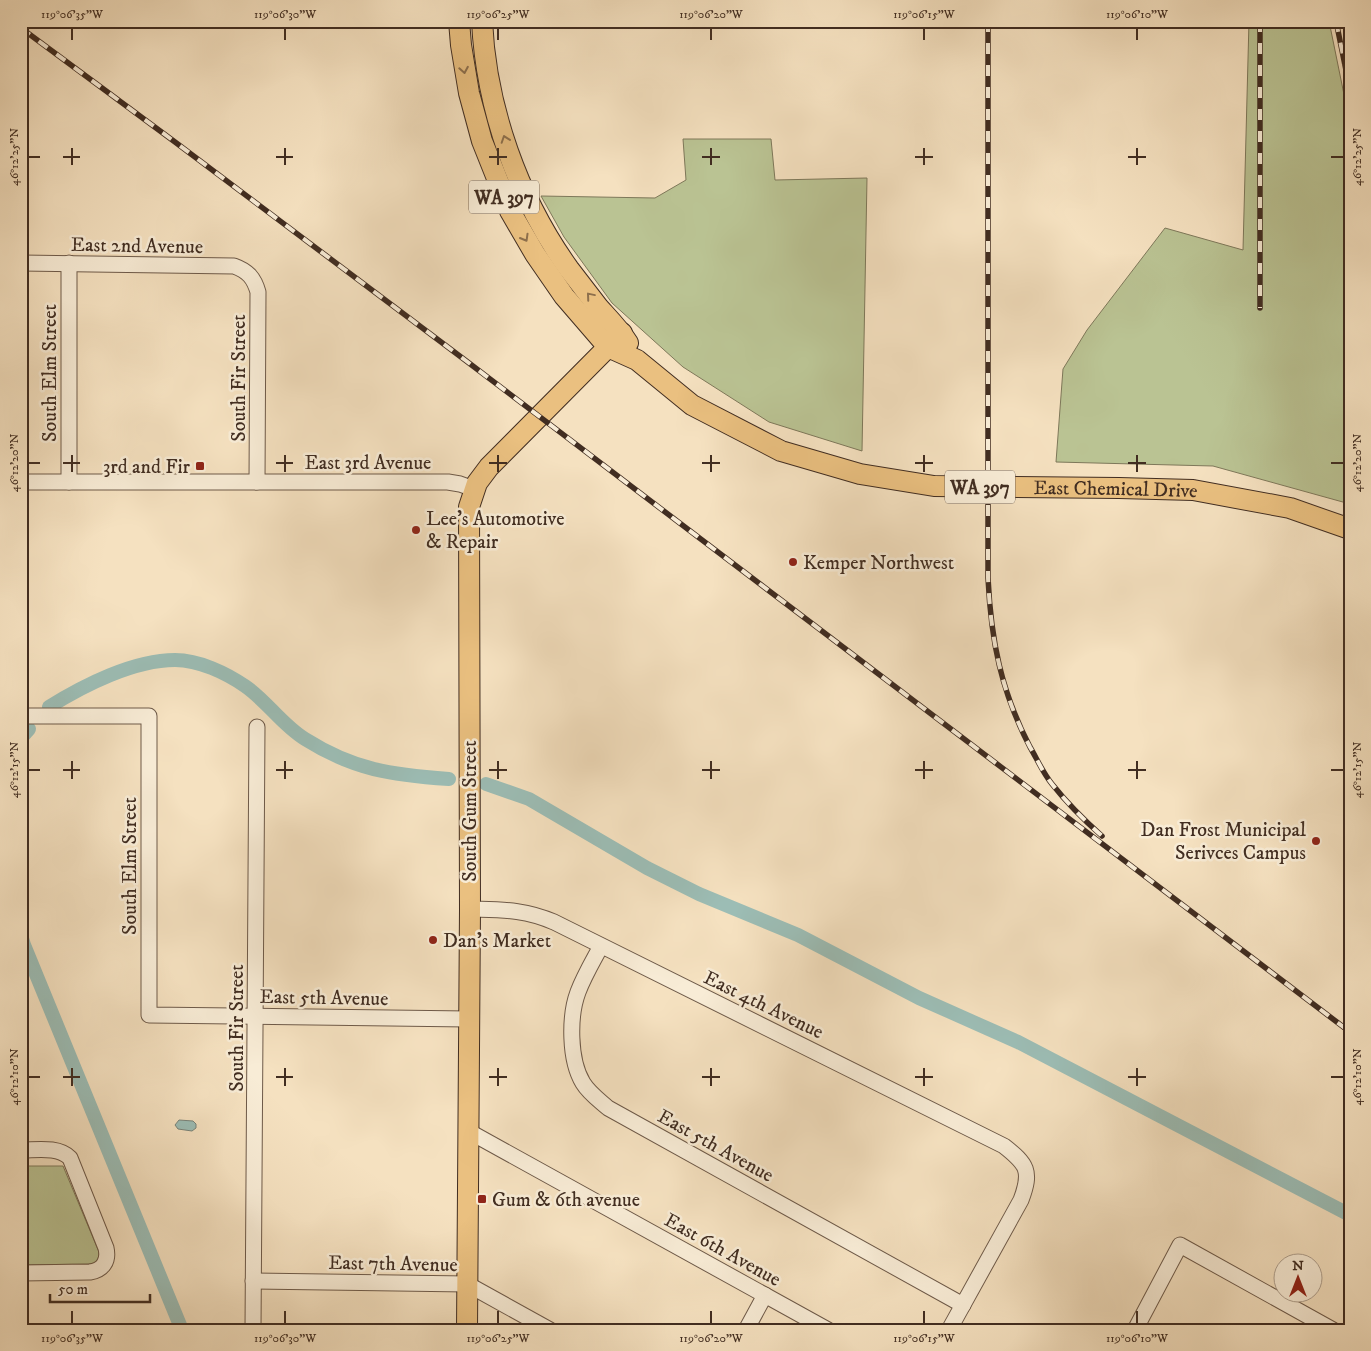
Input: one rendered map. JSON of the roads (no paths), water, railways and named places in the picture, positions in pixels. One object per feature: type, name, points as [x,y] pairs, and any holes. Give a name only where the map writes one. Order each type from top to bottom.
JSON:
[{"type":"main road","name":"WA 397","points":[[459,21],[464,69],[475,117],[490,165],[510,211],[535,254],[579,315],[615,340]]},
{"type":"main road","name":"WA 397","points":[[482,21],[487,69],[497,114],[509,152],[524,189],[543,226],[568,267],[593,300],[615,340]]},
{"type":"main road","name":"East Chemical Drive","points":[[615,340],[692,405],[781,451],[860,474],[934,486],[1193,490],[1290,508],[1350,529]]},
{"type":"main road","name":"South Gum Street","points":[[467,1330],[470,909],[469,507],[474,489],[489,467],[615,340]]},
{"type":"street","name":"East 2nd Avenue","points":[[21,263],[234,266],[244,270],[250,276]]},
{"type":"street","name":"South Elm Street","points":[[69,263],[69,482]]},
{"type":"street","name":"South Fir Street","points":[[250,276],[256,282],[258,292],[257,482]]},
{"type":"street","name":"East 3rd Avenue","points":[[21,482],[448,482],[474,489]]},
{"type":"street","name":"South Elm Street","points":[[21,716],[149,716],[150,1015]]},
{"type":"street","name":"South Fir Street","points":[[253,1330],[257,727]]},
{"type":"street","name":"East 4th Avenue","points":[[470,909],[515,910],[536,914],[1004,1146],[1023,1162],[1027,1168],[1027,1185],[1021,1200],[963,1305]]},
{"type":"street","name":"East 5th Avenue","points":[[601,946],[578,992],[574,1008],[573,1026],[574,1057],[577,1070],[584,1084],[594,1096],[608,1108],[963,1305]]},
{"type":"street","name":"East 5th Avenue","points":[[150,1015],[468,1019]]},
{"type":"street","name":"East 6th Avenue","points":[[468,1131],[828,1330]]},
{"type":"street","points":[[21,1150],[55,1150],[65,1154],[73,1164],[107,1254],[106,1262],[97,1271],[21,1273]]},
{"type":"street","points":[[1135,1330],[1180,1245],[1333,1330]]},
{"type":"street","name":"East 7th Avenue","points":[[253,1281],[467,1284],[550,1330]]},
{"type":"street","points":[[746,1330],[765,1295]]},
{"type":"street","points":[[949,1330],[963,1305]]},
{"type":"water","points":[[179,1120],[193,1121],[196,1124],[196,1128],[192,1131],[178,1129],[175,1125]]},
{"type":"waterway","points":[[49,707],[93,682],[126,669],[159,661],[193,662],[221,672],[245,686],[297,733],[340,758],[391,773],[449,779]]},
{"type":"waterway","points":[[21,738],[29,729]]},
{"type":"waterway","points":[[486,784],[529,799],[647,868],[699,894],[798,935],[919,998],[1018,1042],[1350,1215]]},
{"type":"waterway","points":[[21,935],[182,1330]]},
{"type":"railway","points":[[988,21],[988,578],[992,623],[999,665],[1005,686],[1030,747],[1052,784],[1102,836]]},
{"type":"railway","points":[[1260,21],[1260,308]]},
{"type":"railway","points":[[1336,21],[1350,90]]},
{"type":"railway","points":[[21,28],[465,360],[1350,1032]]},
{"type":"place","name":"3rd and Fir","points":[[200,466]]},
{"type":"place","name":"Lee's Automotive & Repair","points":[[416,530]]},
{"type":"place","name":"Kemper Northwest","points":[[793,562]]},
{"type":"place","name":"Dan Frost Municipal Serivces Campus","points":[[1316,841]]},
{"type":"place","name":"Dan's Market","points":[[433,940]]},
{"type":"place","name":"Gum & 6th avenue","points":[[482,1199]]}]
